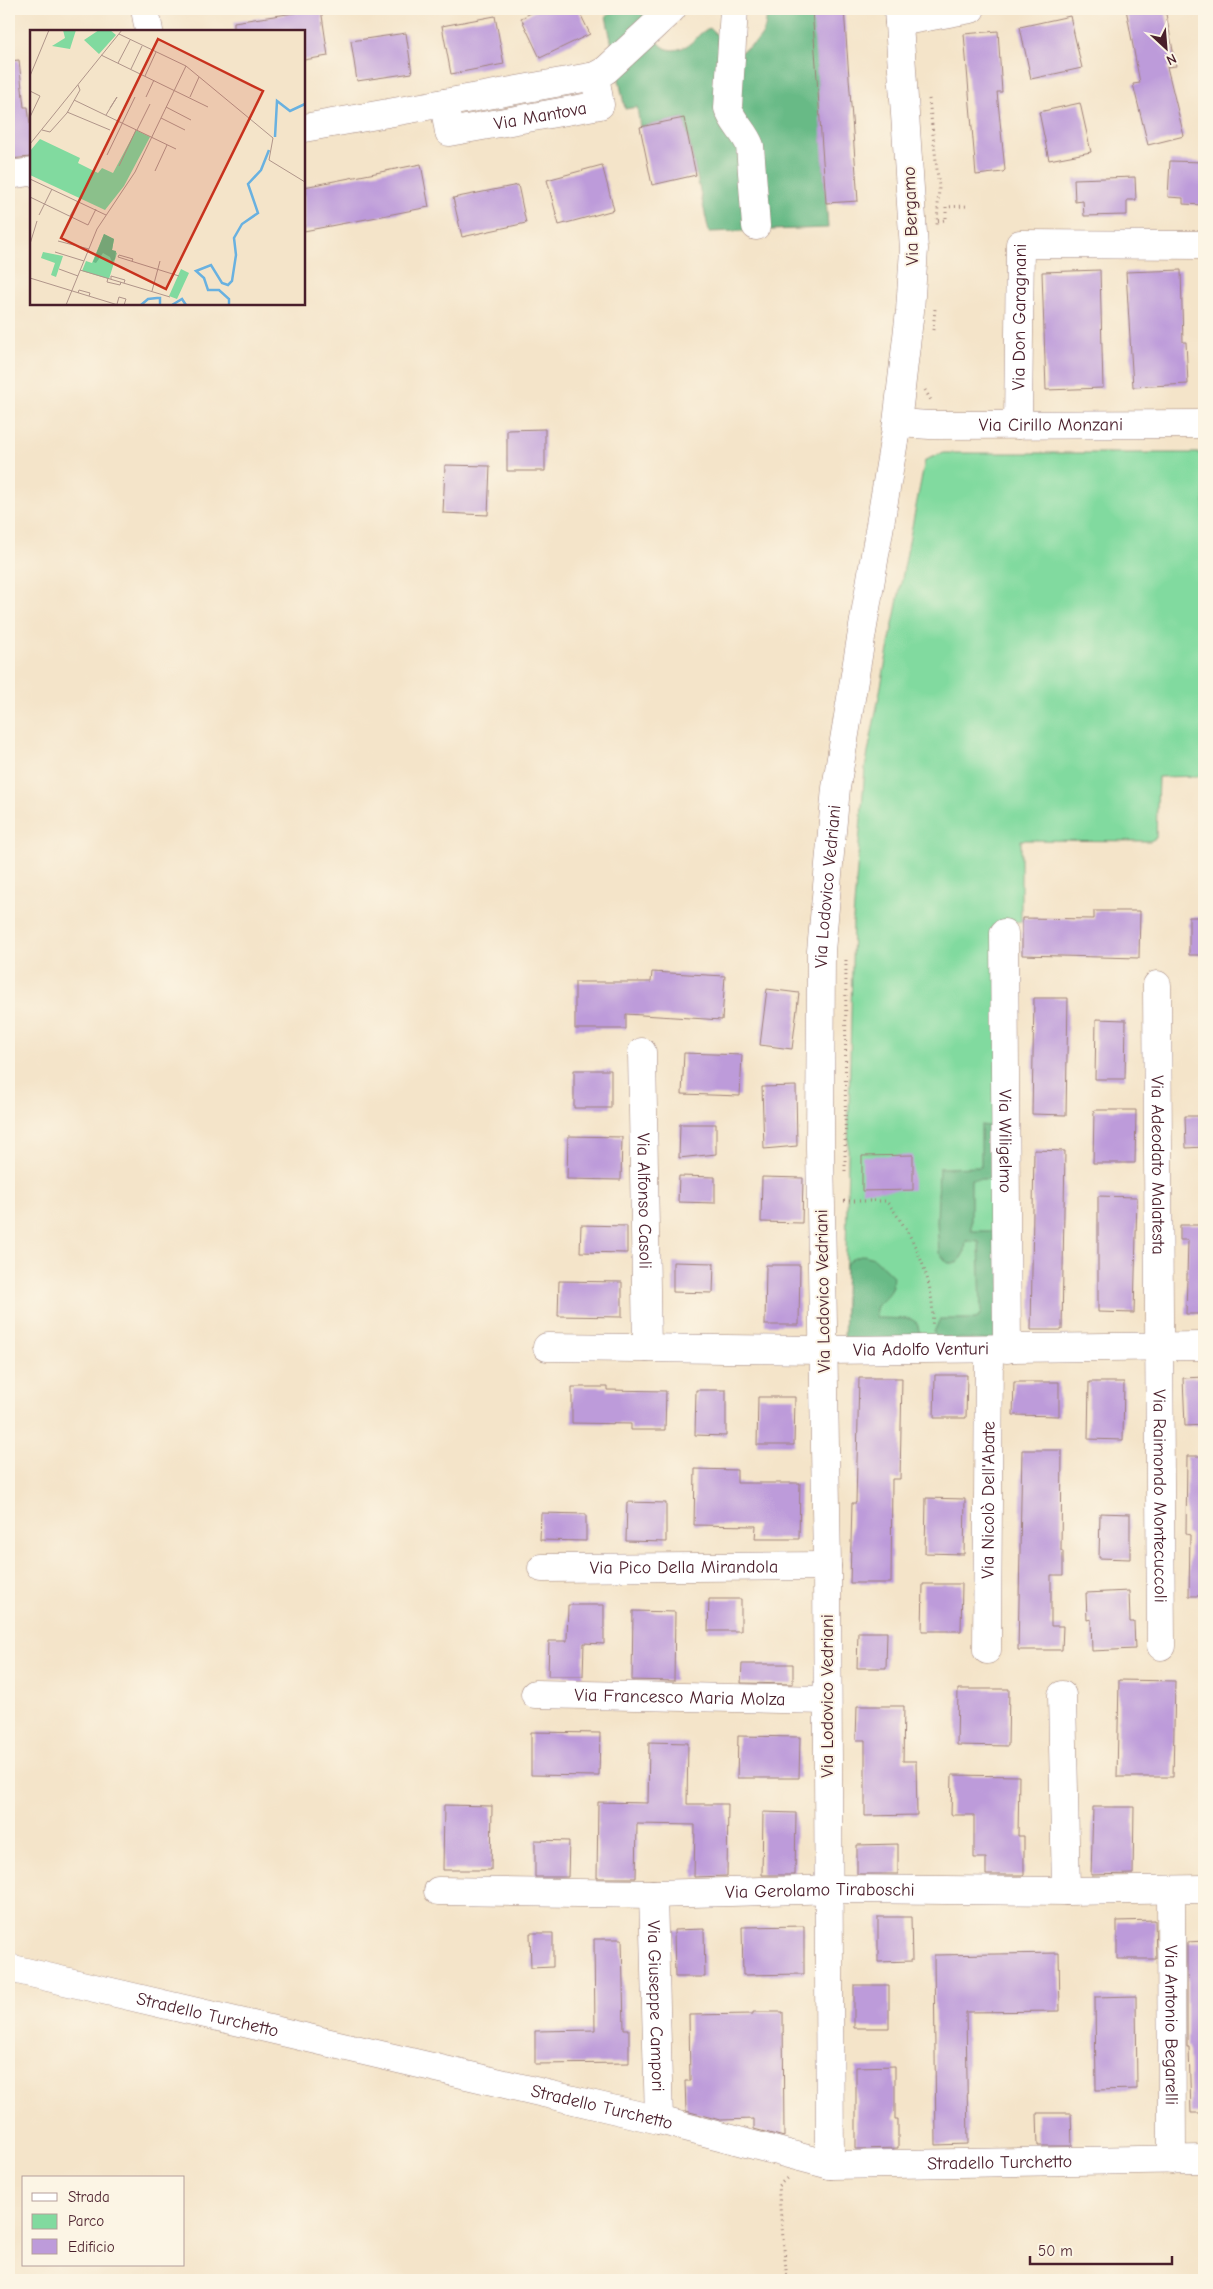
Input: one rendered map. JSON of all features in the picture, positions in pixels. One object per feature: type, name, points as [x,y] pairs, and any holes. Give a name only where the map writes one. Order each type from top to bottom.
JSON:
[{"type":"street","points":[[145,9],[149,30]]},
{"type":"street","name":"Via Mantova","points":[[305,128],[595,76],[606,70],[672,9]]},
{"type":"street","points":[[734,9],[728,108],[731,117],[747,138],[750,146],[756,226]]},
{"type":"street","points":[[898,15],[971,9]]},
{"type":"street","name":"Via Bergamo","points":[[897,423],[910,311],[914,248],[898,15]]},
{"type":"street","points":[[9,175],[30,172]]},
{"type":"street","name":"Via Don Garagnani","points":[[1018,425],[1020,244],[1204,245]]},
{"type":"street","name":"Via Cirillo Monzani","points":[[897,423],[930,425],[1204,424]]},
{"type":"street","name":"Via Lodovico Vedriani","points":[[830,2164],[825,1350],[820,1147],[821,951],[836,788],[897,423]]},
{"type":"street","name":"Via Wiligelmo","points":[[998,1349],[1004,933]]},
{"type":"street","name":"Via Adeodato Malatesta","points":[[1157,985],[1159,1346]]},
{"type":"street","name":"Via Alfonso Casoli","points":[[642,1052],[647,1348]]},
{"type":"street","name":"Via Raimondo Montecuccoli","points":[[1159,1346],[1161,1646]]},
{"type":"street","name":"Via Adolfo Venturi","points":[[547,1347],[825,1350],[1204,1346]]},
{"type":"street","name":"Via Nicolò Dell'Abate","points":[[987,1650],[998,1349]]},
{"type":"street","name":"Via Pico Della Mirandola","points":[[542,1568],[827,1566]]},
{"type":"street","name":"Via Francesco Maria Molza","points":[[535,1694],[826,1700]]},
{"type":"street","points":[[1062,1695],[1066,1891]]},
{"type":"street","name":"Via Gerolamo Tiraboschi","points":[[438,1891],[653,1894],[827,1889],[1066,1891],[1204,1889]]},
{"type":"street","name":"Via Antonio Begarelli","points":[[1171,1890],[1172,2160]]},
{"type":"street","name":"Via Giuseppe Campori","points":[[653,1894],[659,2120]]},
{"type":"street","name":"Stradello Turchetto","points":[[9,1968],[659,2120],[830,2164],[1204,2160]]},
{"type":"path","points":[[938,220],[946,220],[946,207],[968,206]]},
{"type":"path","points":[[844,1201],[886,1201],[895,1212],[921,1262],[929,1286],[933,1321],[930,1349]]},
{"type":"green space","points":[[621,9],[640,9],[657,40],[669,49],[678,49],[688,45],[710,28],[718,36],[718,45],[736,54],[751,46],[760,37],[765,25],[766,9],[813,9],[828,228],[709,232],[684,118],[640,127],[637,107],[625,109],[606,16]]},
{"type":"green space","points":[[943,453],[1204,453],[1204,776],[1158,777],[1156,838],[1150,841],[1021,840],[1021,922],[1004,920],[1007,1349],[844,1348],[853,919],[865,768],[925,460]]},
{"type":"green space","points":[[981,1125],[1000,1128],[1000,1179],[971,1179],[971,1231],[1000,1231],[1001,1341],[936,1337],[934,1332],[940,1319],[975,1319],[978,1318],[981,1312],[979,1242],[966,1241],[965,1251],[958,1263],[948,1263],[939,1253],[937,1222],[939,1168],[981,1167]]},
{"type":"green space","points":[[864,1255],[874,1258],[893,1276],[890,1292],[877,1307],[877,1318],[911,1319],[917,1323],[921,1338],[844,1348],[846,1264],[852,1259]]},
{"type":"building","points":[[321,9],[328,56],[305,60],[305,30],[234,30],[234,22]]},
{"type":"building","points":[[539,9],[578,9],[590,34],[540,58],[521,18]]},
{"type":"building","points":[[812,9],[844,9],[858,201],[826,203]]},
{"type":"building","points":[[1126,9],[1165,9],[1176,66],[1167,67],[1184,136],[1148,145],[1133,84],[1140,83]]},
{"type":"building","points":[[495,16],[504,64],[451,74],[442,26]]},
{"type":"building","points":[[1070,16],[1082,68],[1031,79],[1020,27]]},
{"type":"building","points":[[998,31],[1002,92],[997,92],[1005,170],[1003,172],[976,175],[964,34]]},
{"type":"building","points":[[406,33],[412,73],[357,81],[351,41]]},
{"type":"building","points":[[19,60],[24,107],[28,107],[30,124],[30,157],[9,159],[9,61]]},
{"type":"building","points":[[1080,103],[1091,152],[1049,160],[1039,112]]},
{"type":"building","points":[[684,118],[696,175],[652,185],[640,127]]},
{"type":"building","points":[[1170,161],[1204,162],[1203,205],[1183,204],[1183,198],[1168,197]]},
{"type":"building","points":[[421,164],[429,207],[305,231],[305,187]]},
{"type":"building","points":[[602,165],[614,210],[559,225],[547,180]]},
{"type":"building","points":[[1135,177],[1136,200],[1127,200],[1127,215],[1084,216],[1083,201],[1075,202],[1074,179]]},
{"type":"building","points":[[518,185],[526,223],[462,237],[453,198]]},
{"type":"building","points":[[1100,270],[1103,388],[1046,390],[1042,272]]},
{"type":"building","points":[[1181,270],[1183,342],[1186,342],[1188,384],[1133,387],[1126,272]]},
{"type":"building","points":[[545,429],[545,471],[507,471],[507,430]]},
{"type":"building","points":[[445,465],[490,466],[488,515],[443,513]]},
{"type":"building","points":[[1094,911],[1140,911],[1139,958],[1022,955],[1022,918],[1094,919]]},
{"type":"building","points":[[1189,917],[1204,917],[1204,955],[1189,955]]},
{"type":"building","points":[[652,972],[725,976],[722,1020],[626,1014],[626,1029],[575,1029],[575,982],[651,982]]},
{"type":"building","points":[[767,989],[799,993],[792,1049],[760,1045]]},
{"type":"building","points":[[1034,998],[1068,998],[1066,1115],[1032,1114]]},
{"type":"building","points":[[1096,1019],[1126,1020],[1125,1079],[1095,1079]]},
{"type":"building","points":[[684,1053],[742,1055],[740,1096],[682,1094]]},
{"type":"building","points":[[574,1070],[611,1070],[611,1108],[574,1108]]},
{"type":"building","points":[[796,1086],[797,1146],[764,1149],[762,1087]]},
{"type":"building","points":[[1094,1110],[1136,1110],[1135,1163],[1093,1163]]},
{"type":"building","points":[[1185,1116],[1204,1116],[1204,1147],[1186,1148]]},
{"type":"building","points":[[680,1124],[716,1124],[716,1154],[679,1158]]},
{"type":"building","points":[[568,1136],[622,1137],[621,1180],[567,1179]]},
{"type":"building","points":[[1034,1150],[1065,1151],[1062,1330],[1031,1330]]},
{"type":"building","points":[[913,1155],[913,1190],[862,1191],[862,1156]]},
{"type":"building","points":[[679,1176],[715,1177],[715,1203],[678,1202]]},
{"type":"building","points":[[762,1177],[803,1178],[802,1223],[761,1222]]},
{"type":"building","points":[[1098,1196],[1137,1197],[1134,1313],[1098,1312]]},
{"type":"building","points":[[581,1225],[627,1226],[627,1253],[580,1252]]},
{"type":"building","points":[[1180,1225],[1204,1225],[1204,1314],[1186,1314],[1188,1240],[1180,1240]]},
{"type":"building","points":[[673,1262],[714,1263],[713,1293],[673,1292]]},
{"type":"building","points":[[766,1265],[800,1265],[799,1325],[765,1325]]},
{"type":"building","points":[[559,1281],[622,1282],[622,1317],[558,1316]]},
{"type":"building","points":[[935,1375],[967,1375],[966,1418],[934,1418]]},
{"type":"building","points":[[1204,1377],[1204,1425],[1185,1426],[1183,1378]]},
{"type":"building","points":[[859,1378],[902,1378],[900,1479],[892,1479],[891,1583],[850,1583],[852,1503],[856,1503]]},
{"type":"building","points":[[1014,1382],[1059,1382],[1059,1416],[1013,1415]]},
{"type":"building","points":[[1089,1382],[1124,1382],[1123,1440],[1088,1439]]},
{"type":"building","points":[[572,1387],[607,1387],[607,1390],[666,1391],[665,1430],[631,1430],[631,1424],[572,1423]]},
{"type":"building","points":[[696,1390],[726,1390],[726,1436],[695,1435]]},
{"type":"building","points":[[758,1397],[795,1397],[794,1445],[757,1445]]},
{"type":"building","points":[[1022,1450],[1062,1450],[1061,1551],[1063,1551],[1063,1575],[1051,1575],[1051,1626],[1063,1626],[1062,1650],[1018,1650]]},
{"type":"building","points":[[1187,1456],[1204,1456],[1204,1596],[1189,1596],[1190,1535],[1186,1534]]},
{"type":"building","points":[[695,1469],[737,1470],[737,1483],[800,1483],[799,1539],[755,1539],[756,1526],[694,1525]]},
{"type":"building","points":[[926,1498],[965,1499],[964,1554],[925,1553]]},
{"type":"building","points":[[627,1502],[666,1503],[666,1542],[626,1541]]},
{"type":"building","points":[[541,1513],[586,1514],[586,1541],[540,1540]]},
{"type":"building","points":[[1100,1513],[1130,1514],[1130,1559],[1099,1558]]},
{"type":"building","points":[[923,1584],[962,1584],[961,1631],[922,1631]]},
{"type":"building","points":[[1129,1591],[1130,1622],[1134,1622],[1135,1649],[1092,1651],[1091,1619],[1087,1620],[1086,1593]]},
{"type":"building","points":[[709,1599],[741,1599],[741,1631],[708,1631]]},
{"type":"building","points":[[568,1605],[604,1605],[604,1644],[584,1643],[583,1676],[548,1676],[549,1641],[567,1641]]},
{"type":"building","points":[[633,1611],[675,1612],[674,1681],[632,1680]]},
{"type":"building","points":[[858,1632],[887,1632],[886,1668],[857,1668]]},
{"type":"building","points":[[742,1664],[793,1664],[793,1684],[741,1683]]},
{"type":"building","points":[[1119,1680],[1175,1681],[1173,1777],[1117,1777]]},
{"type":"building","points":[[958,1689],[1009,1689],[1008,1746],[957,1745]]},
{"type":"building","points":[[857,1706],[904,1706],[903,1761],[916,1761],[917,1815],[865,1816],[865,1740],[856,1740]]},
{"type":"building","points":[[531,1732],[600,1733],[599,1776],[531,1775]]},
{"type":"building","points":[[738,1736],[800,1737],[799,1778],[737,1778]]},
{"type":"building","points":[[649,1742],[688,1743],[687,1804],[728,1804],[727,1876],[694,1877],[695,1825],[637,1824],[636,1878],[597,1878],[598,1802],[648,1803]]},
{"type":"building","points":[[952,1775],[1019,1776],[1018,1836],[1024,1836],[1024,1875],[986,1875],[986,1858],[974,1858],[974,1815],[951,1815]]},
{"type":"building","points":[[444,1805],[492,1806],[491,1870],[443,1870]]},
{"type":"building","points":[[1093,1807],[1134,1807],[1133,1874],[1091,1875]]},
{"type":"building","points":[[763,1812],[796,1813],[795,1875],[762,1875]]},
{"type":"building","points":[[535,1840],[569,1841],[568,1877],[535,1877]]},
{"type":"building","points":[[898,1844],[898,1874],[857,1874],[857,1845]]},
{"type":"building","points":[[878,1917],[911,1917],[912,1961],[878,1962]]},
{"type":"building","points":[[1155,1920],[1156,1959],[1117,1959],[1117,1921]]},
{"type":"building","points":[[804,1926],[804,1974],[743,1975],[742,1927]]},
{"type":"building","points":[[704,1929],[705,1977],[675,1977],[674,1930]]},
{"type":"building","points":[[530,1933],[553,1933],[553,1967],[531,1968]]},
{"type":"building","points":[[594,1939],[622,1939],[624,2029],[629,2029],[629,2063],[535,2064],[535,2031],[595,2030]]},
{"type":"building","points":[[1204,1941],[1204,2113],[1191,2113],[1189,2047],[1187,2047],[1187,1942]]},
{"type":"building","points":[[1059,1953],[1060,2011],[966,2012],[968,2144],[936,2145],[934,1955]]},
{"type":"building","points":[[854,1985],[889,1985],[889,2028],[854,2028]]},
{"type":"building","points":[[1136,1996],[1137,2089],[1096,2090],[1095,1997]]},
{"type":"building","points":[[753,2012],[783,2012],[784,2137],[754,2129],[754,2119],[720,2120],[686,2111],[685,2081],[690,2081],[689,2015],[753,2014]]},
{"type":"building","points":[[895,2066],[895,2119],[898,2119],[898,2148],[856,2149],[856,2067]]},
{"type":"building","points":[[1037,2113],[1071,2113],[1072,2146],[1038,2146]]}]
